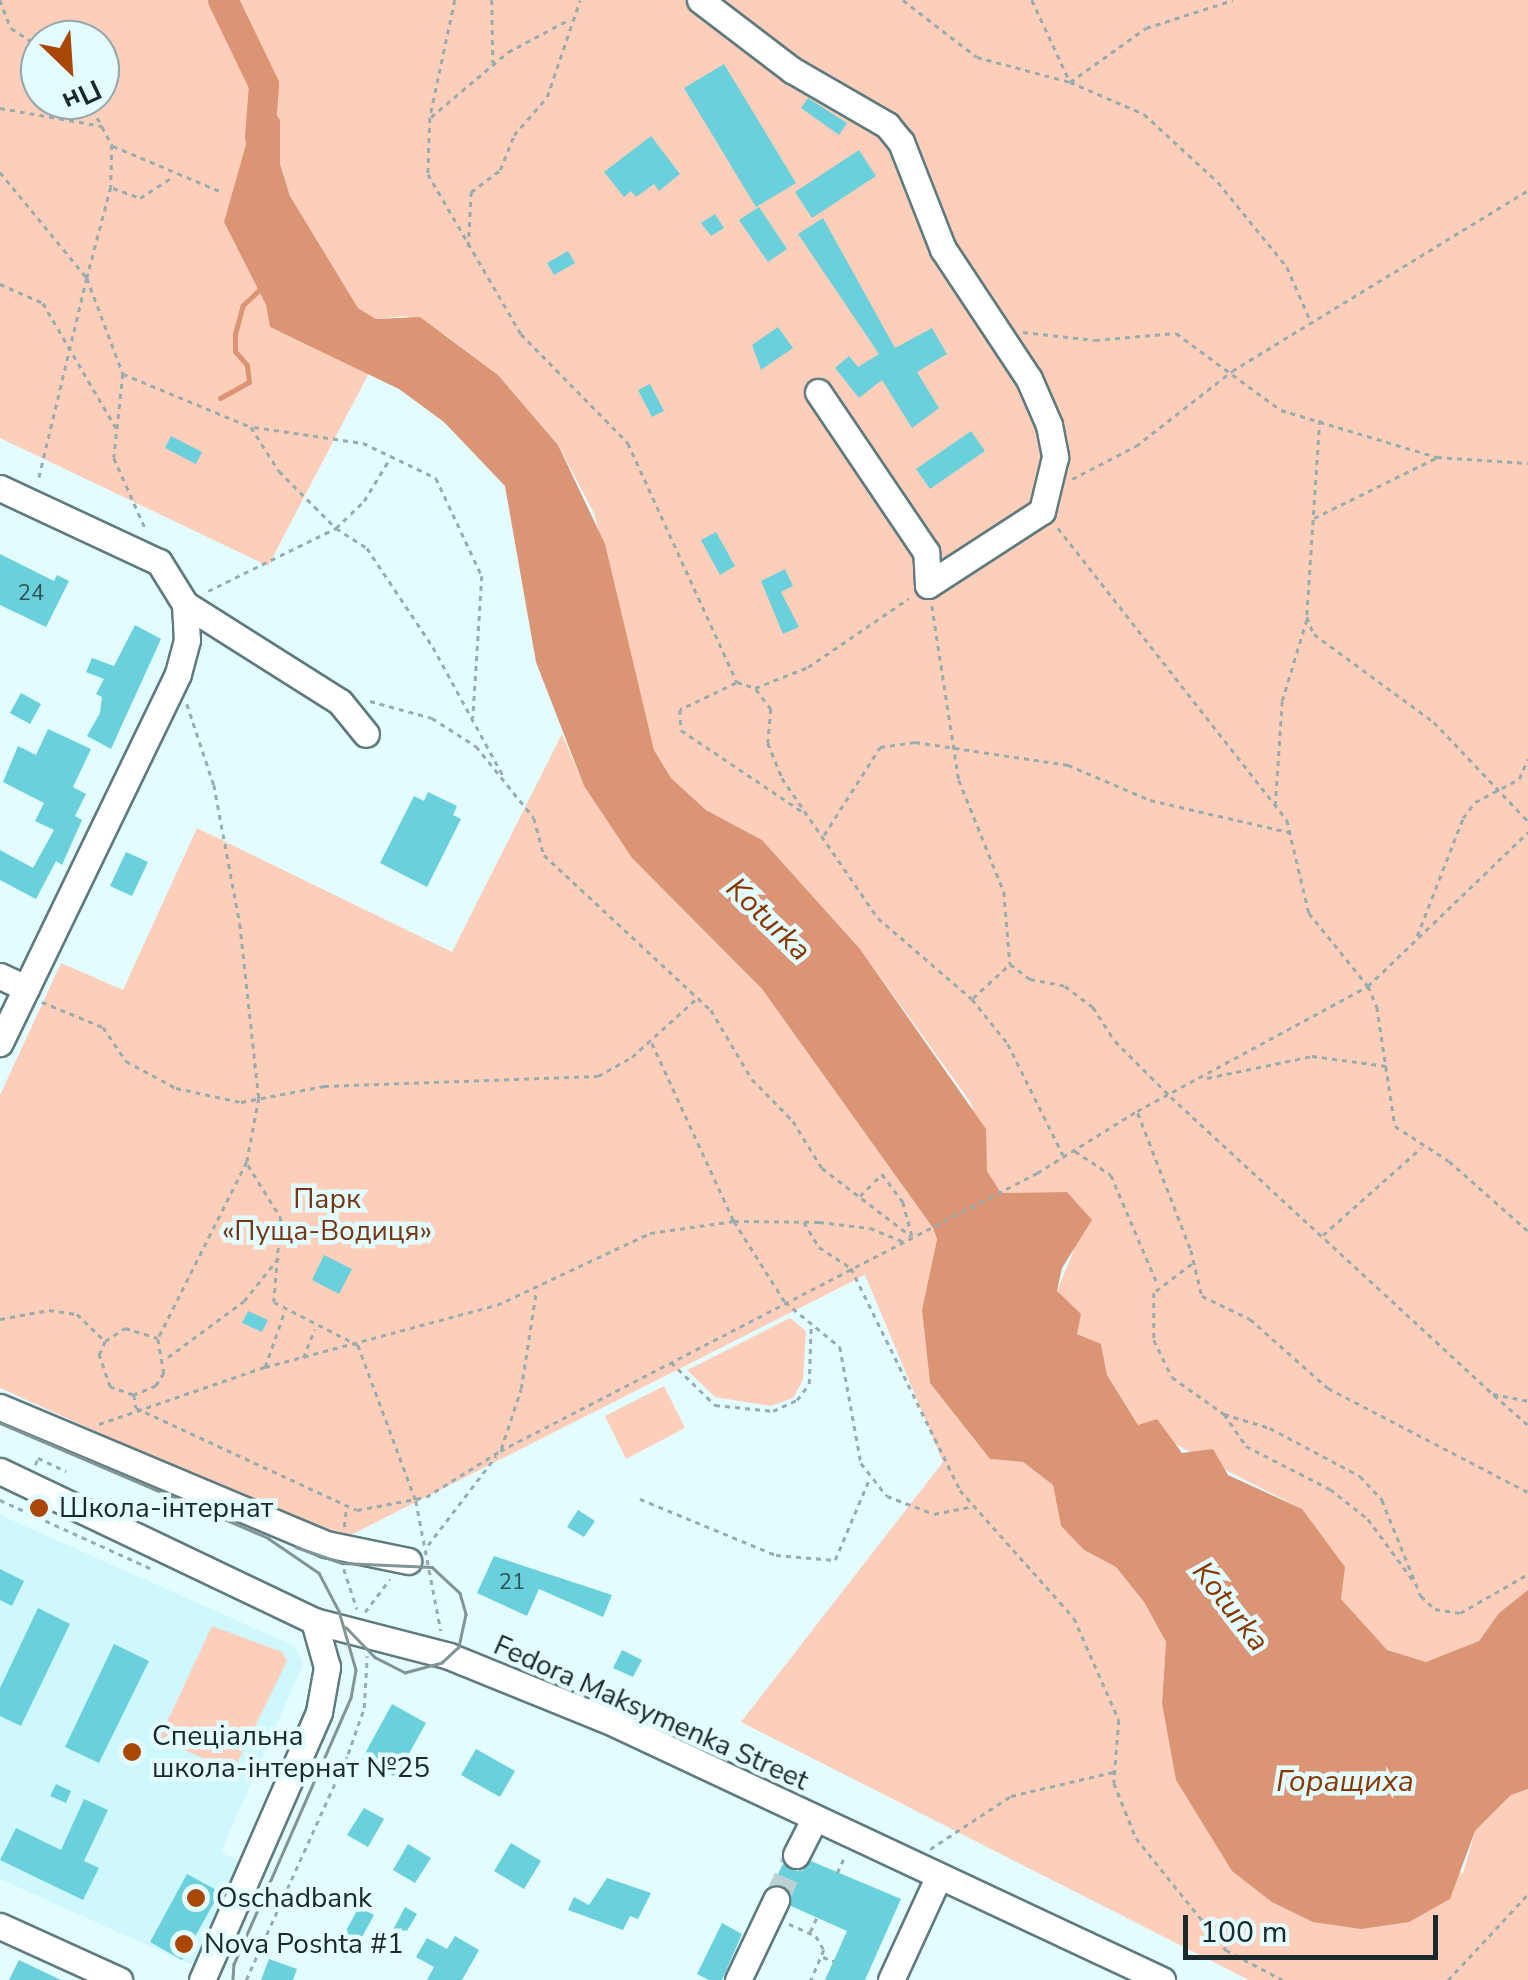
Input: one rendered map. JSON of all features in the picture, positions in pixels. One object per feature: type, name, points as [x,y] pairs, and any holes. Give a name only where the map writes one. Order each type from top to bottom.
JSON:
[{"type":"street","points":[[700,0],[792,70],[887,125],[913,166],[956,273],[1029,379],[1050,425],[1056,457],[1042,511],[928,585],[926,552],[818,392]]},
{"type":"street","points":[[0,488],[165,569],[185,604],[187,640],[178,674],[0,1043]]},
{"type":"street","points":[[185,604],[340,702],[366,734]]},
{"type":"street","points":[[0,976],[26,988]]},
{"type":"street","points":[[0,1408],[326,1544],[408,1560]]},
{"type":"street","name":"Fedora Maksymenka Street","points":[[0,1471],[314,1622],[449,1656],[607,1720],[908,1865],[1162,1980]]},
{"type":"street","points":[[202,1980],[318,1712],[327,1667],[314,1622]]},
{"type":"street","points":[[796,1855],[814,1820]]},
{"type":"street","points":[[891,1980],[938,1878]]},
{"type":"street","points":[[738,1980],[778,1909]]},
{"type":"street","points":[[0,1926],[119,1980]]},
{"type":"path","points":[[0,0],[11,28],[20,34]]},
{"type":"path","points":[[455,0],[430,118],[428,174],[521,334],[628,443],[737,682]]},
{"type":"path","points":[[492,0],[493,64]]},
{"type":"path","points":[[468,248],[471,192],[500,170],[514,134],[547,97],[580,0]]},
{"type":"path","points":[[903,0],[977,57],[1070,82],[1144,114],[1218,182],[1287,266],[1311,322]]},
{"type":"path","points":[[1032,0],[1070,82]]},
{"type":"path","points":[[1070,82],[1146,28],[1232,0]]},
{"type":"path","points":[[430,118],[493,64],[571,19]]},
{"type":"path","points":[[0,108],[102,126]]},
{"type":"path","points":[[33,503],[111,187],[112,146],[99,120]]},
{"type":"path","points":[[112,146],[222,192]]},
{"type":"path","points":[[0,172],[87,278],[123,374],[114,458],[165,569]]},
{"type":"path","points":[[111,187],[140,198],[175,175]]},
{"type":"path","points":[[1080,475],[1136,446],[1232,370],[1528,190]]},
{"type":"path","points":[[0,284],[43,303],[117,429]]},
{"type":"path","points":[[994,329],[1095,340],[1176,333],[1282,410],[1320,418],[1437,457],[1528,464]]},
{"type":"path","points":[[123,374],[252,427],[363,443],[436,478],[482,576],[473,720]]},
{"type":"path","points":[[1275,806],[1282,701],[1308,616],[1320,418]]},
{"type":"path","points":[[252,427],[280,471],[336,528],[367,548],[508,782]]},
{"type":"path","points":[[185,604],[336,528],[364,501],[392,457]]},
{"type":"path","points":[[1314,518],[1437,457]]},
{"type":"path","points":[[1044,494],[1058,528],[1275,806],[1290,832],[1309,913],[1368,986],[1396,1126],[1449,1161],[1528,1230]]},
{"type":"path","points":[[755,688],[808,667],[928,585],[958,780],[1004,892],[1010,964]]},
{"type":"path","points":[[1308,616],[1314,634],[1337,656],[1438,730],[1528,821]]},
{"type":"path","points":[[158,1339],[247,1162],[259,1098],[240,924],[217,803],[178,674]]},
{"type":"path","points":[[809,816],[681,730],[680,710],[737,682],[755,688],[771,709],[768,743],[782,778],[809,816],[823,836],[878,918],[972,999],[1008,1044],[1063,1156]]},
{"type":"path","points":[[340,702],[372,701],[432,718],[476,746],[534,818],[544,855],[711,1010],[752,1079],[793,1121],[822,1168],[912,1237]]},
{"type":"path","points":[[823,836],[880,746],[915,742],[1068,766],[1150,800],[1290,832]]},
{"type":"path","points":[[1416,938],[1463,818],[1475,802],[1518,779],[1528,759]]},
{"type":"path","points":[[136,1408],[346,1508],[416,1501],[500,1451],[1009,1188],[1137,1110],[1171,1097],[1368,986],[1528,832]]},
{"type":"path","points":[[972,999],[1010,964]]},
{"type":"path","points":[[1010,964],[1030,978],[1065,986],[1094,1007],[1115,1041],[1171,1097],[1528,1425]]},
{"type":"path","points":[[26,988],[55,1012],[103,1027],[126,1061],[176,1088],[241,1102],[324,1086],[598,1076],[650,1041],[696,999]]},
{"type":"path","points":[[650,1041],[734,1221],[785,1302],[840,1347],[850,1423],[871,1475],[887,1496],[934,1514],[974,1506]]},
{"type":"path","points":[[1201,1080],[1312,1056],[1387,1066]]},
{"type":"path","points":[[1137,1110],[1210,1304],[1250,1318],[1328,1388],[1528,1492]]},
{"type":"path","points":[[1323,1236],[1423,1147]]},
{"type":"path","points":[[1074,1150],[1111,1175],[1158,1284],[1154,1340],[1160,1362],[1224,1414],[1246,1446],[1330,1489],[1368,1519],[1435,1609],[1460,1613],[1528,1574]]},
{"type":"path","points":[[247,1162],[280,1218],[274,1302],[284,1312],[358,1346],[429,1544],[449,1656]]},
{"type":"path","points":[[860,1197],[882,1174],[903,1202],[912,1237]]},
{"type":"path","points":[[81,1444],[111,1415],[265,1367],[358,1346],[536,1290],[650,1233],[734,1221],[804,1222],[870,1228],[904,1242]]},
{"type":"path","points":[[804,1222],[819,1247],[851,1268],[943,1462],[974,1506],[1074,1618],[1118,1720],[1118,1803],[1158,1874],[1226,1950],[1283,1980]]},
{"type":"path","points":[[134,1395],[156,1386],[166,1357],[244,1301],[280,1256]]},
{"type":"path","points":[[1158,1284],[1192,1264]]},
{"type":"path","points":[[352,1631],[408,1560],[429,1544],[500,1451],[521,1389],[536,1290]]},
{"type":"path","points":[[0,1319],[50,1310],[78,1314],[106,1340]]},
{"type":"path","points":[[265,1367],[284,1312]]},
{"type":"path","points":[[671,1362],[715,1405],[773,1411],[797,1400],[809,1384],[811,1323]]},
{"type":"path","points":[[302,1360],[316,1326]]},
{"type":"path","points":[[134,1395],[104,1379],[99,1355],[106,1340],[125,1328],[158,1339],[166,1357]]},
{"type":"path","points":[[1493,1394],[1528,1401]]},
{"type":"path","points":[[134,1395],[136,1408]]},
{"type":"path","points":[[1224,1414],[1270,1428],[1360,1476],[1382,1500],[1417,1585]]},
{"type":"path","points":[[640,1499],[776,1555],[835,1560],[871,1475]]},
{"type":"path","points":[[0,1500],[153,1569]]},
{"type":"path","points":[[908,1865],[1011,1796],[1116,1772]]},
{"type":"path","points":[[1450,1980],[1528,1894]]},
{"type":"path","points":[[778,1909],[810,1933],[824,1950],[811,1980]]},
{"type":"path","points":[[810,1933],[816,1918]]},
{"type":"path","points":[[822,1956],[834,1962]]},
{"type":"shaded area","name":"Спеціальна школа-інтернат №25","points":[[0,1515],[294,1646],[303,1664],[221,1852],[242,1863],[196,1967],[0,1879]]},
{"type":"green space","points":[[0,0],[1528,0],[1528,1590],[1499,1613],[1479,1641],[1426,1662],[1386,1650],[1341,1599],[1302,1509],[1138,1425],[1107,1375],[1101,1345],[1077,1334],[1057,1291],[1074,1250],[1067,1192],[1001,1193],[987,1171],[971,1103],[860,949],[762,840],[706,810],[671,778],[654,750],[594,513],[558,445],[498,375],[445,335],[406,316],[376,319],[358,308],[290,196],[280,164],[280,120],[239,175],[224,222],[266,305],[270,327],[369,373],[268,566],[0,438]]},
{"type":"green space","name":"Парк «Пуща-Водиця»","points":[[562,734],[584,786],[632,858],[762,989],[933,1228],[937,1239],[922,1310],[930,1383],[990,1459],[1023,1462],[1053,1485],[1061,1526],[1084,1550],[1116,1567],[1144,1602],[1166,1642],[1162,1703],[1463,1874],[1475,1831],[1511,1795],[1528,1789],[1528,1980],[1249,1980],[741,1722],[943,1462],[865,1275],[339,1541],[0,1388],[0,1095],[61,963],[123,990],[197,828],[452,952]]},
{"type":"green space","points":[[790,1318],[806,1331],[803,1380],[793,1398],[771,1406],[715,1397],[687,1370]]},
{"type":"green space","points":[[664,1386],[685,1428],[626,1459],[605,1416]]},
{"type":"green space","points":[[212,1626],[282,1652],[287,1661],[233,1771],[159,1739]]},
{"type":"water","name":"Горащиха","points":[[265,98],[280,120],[280,164],[290,196],[358,308],[376,319],[420,317],[498,375],[558,445],[605,544],[654,750],[671,778],[706,810],[762,840],[860,949],[986,1129],[987,1171],[1001,1193],[1067,1192],[1092,1220],[1062,1268],[1057,1291],[1081,1314],[1077,1334],[1101,1344],[1107,1375],[1138,1425],[1157,1419],[1182,1453],[1213,1449],[1228,1475],[1302,1509],[1345,1567],[1341,1599],[1387,1650],[1426,1662],[1479,1641],[1499,1613],[1528,1590],[1528,1789],[1511,1795],[1475,1831],[1450,1899],[1409,1922],[1361,1929],[1313,1922],[1272,1902],[1232,1871],[1176,1780],[1162,1703],[1166,1642],[1144,1602],[1116,1567],[1084,1550],[1061,1526],[1053,1485],[1023,1462],[990,1459],[930,1383],[922,1310],[937,1239],[933,1228],[762,989],[632,858],[584,786],[536,662],[505,486],[444,422],[399,389],[270,327],[266,305],[224,222],[257,106]]},
{"type":"building","points":[[724,64],[796,183],[756,207],[684,88]]},
{"type":"building","points":[[808,98],[847,123],[839,135],[801,108]]},
{"type":"building","points":[[651,136],[680,174],[659,191],[654,184],[636,197],[631,191],[624,197],[604,172]]},
{"type":"building","points":[[859,150],[876,176],[812,218],[795,192]]},
{"type":"building","points":[[759,207],[787,249],[768,262],[739,220]]},
{"type":"building","points":[[715,214],[724,228],[711,236],[701,223]]},
{"type":"building","points":[[823,218],[895,348],[932,328],[947,354],[917,372],[939,408],[912,428],[882,380],[859,398],[835,368],[849,356],[858,367],[879,354],[798,234]]},
{"type":"building","points":[[568,251],[575,263],[554,275],[547,263]]},
{"type":"building","points":[[778,327],[793,348],[761,370],[752,345]]},
{"type":"building","points":[[650,384],[664,411],[652,417],[638,390]]},
{"type":"building","points":[[971,431],[985,451],[930,489],[916,469]]},
{"type":"building","points":[[171,436],[202,452],[196,464],[165,448]]},
{"type":"building","points":[[716,532],[735,566],[720,575],[701,540]]},
{"type":"building","points":[[0,554],[54,581],[57,575],[69,581],[46,627],[0,605]]},
{"type":"building","points":[[785,569],[793,586],[781,592],[799,627],[783,634],[761,581]]},
{"type":"building","points":[[135,625],[161,639],[111,749],[87,736],[100,713],[102,697],[96,694],[104,679],[86,672],[92,658],[114,666]]},
{"type":"building","points":[[21,693],[41,704],[30,724],[10,713]]},
{"type":"building","points":[[48,729],[91,749],[73,787],[86,794],[75,816],[82,820],[62,865],[56,861],[36,899],[0,880],[0,850],[33,868],[54,830],[35,821],[44,803],[3,782],[18,746],[36,755]]},
{"type":"building","points":[[428,792],[457,806],[453,815],[461,819],[427,887],[380,863],[414,796],[424,801]]},
{"type":"building","points":[[126,852],[148,862],[132,896],[110,886]]},
{"type":"building","points":[[324,1255],[352,1269],[339,1294],[312,1280]]},
{"type":"building","points":[[248,1311],[268,1320],[262,1332],[242,1323]]},
{"type":"building","points":[[578,1510],[595,1521],[584,1537],[567,1527]]},
{"type":"building","points":[[494,1556],[612,1595],[603,1617],[539,1589],[527,1616],[477,1593]]},
{"type":"building","points":[[0,1569],[24,1581],[12,1606],[0,1600]]},
{"type":"building","points":[[38,1608],[70,1624],[21,1726],[0,1716],[0,1688]]},
{"type":"building","points":[[114,1644],[149,1661],[99,1763],[65,1747]]},
{"type":"building","points":[[622,1650],[642,1660],[633,1677],[613,1668]]},
{"type":"building","points":[[392,1704],[426,1723],[396,1777],[362,1759]]},
{"type":"building","points":[[476,1749],[515,1771],[500,1797],[461,1775]]},
{"type":"building","points":[[56,1784],[71,1791],[66,1803],[50,1796]]},
{"type":"building","points":[[84,1799],[108,1810],[84,1861],[99,1868],[83,1900],[0,1860],[16,1828],[61,1850]]},
{"type":"building","points":[[364,1808],[384,1819],[368,1847],[347,1835]]},
{"type":"building","points":[[511,1843],[541,1861],[524,1889],[494,1871]]},
{"type":"building","points":[[408,1844],[431,1858],[415,1883],[393,1870]]},
{"type":"building","points":[[811,1861],[901,1899],[865,1980],[825,1980],[847,1931],[791,1906],[789,1890],[773,1884],[783,1864],[798,1871]]},
{"type":"building","points":[[187,1874],[220,1892],[182,1960],[150,1942]]},
{"type":"building","points":[[607,1878],[651,1893],[638,1919],[630,1916],[623,1930],[568,1910],[574,1897],[589,1905]]},
{"type":"building","points":[[359,1907],[374,1915],[357,1946],[342,1938]]},
{"type":"building","points":[[405,1907],[417,1914],[404,1936],[393,1930]]},
{"type":"building","points":[[722,1923],[742,1934],[722,1980],[709,1980],[697,1974]]},
{"type":"building","points":[[455,1936],[479,1950],[462,1980],[427,1980],[434,1967],[416,1957],[427,1938],[447,1949]]},
{"type":"building","points":[[269,1959],[297,1969],[293,1980],[261,1980]]},
{"type":"building","points":[[19,1960],[61,1980],[9,1980]]},
{"type":"waterway","name":"Koturka","points":[[223,0],[264,85],[260,137]]},
{"type":"waterway","points":[[220,398],[249,382],[247,365],[235,351],[235,334],[243,305],[261,288]]},
{"type":"tunnel","points":[[776,1900],[796,1855]]},
{"type":"tram line","points":[[0,1423],[268,1538],[319,1573],[339,1611],[356,1670],[351,1698],[234,1964],[233,1980]]},
{"type":"tram line","points":[[296,1547],[342,1563],[432,1567],[460,1593],[466,1614],[459,1647],[442,1663],[405,1673],[375,1658],[346,1628]]},
{"type":"place","name":"Школа-інтернат","points":[[39,1508]]},
{"type":"place","name":"Спеціальна школа-інтернат №25","points":[[132,1752]]},
{"type":"place","name":"Oschadbank","points":[[196,1898]]},
{"type":"place","name":"Nova Poshta #1","points":[[184,1944]]}]
